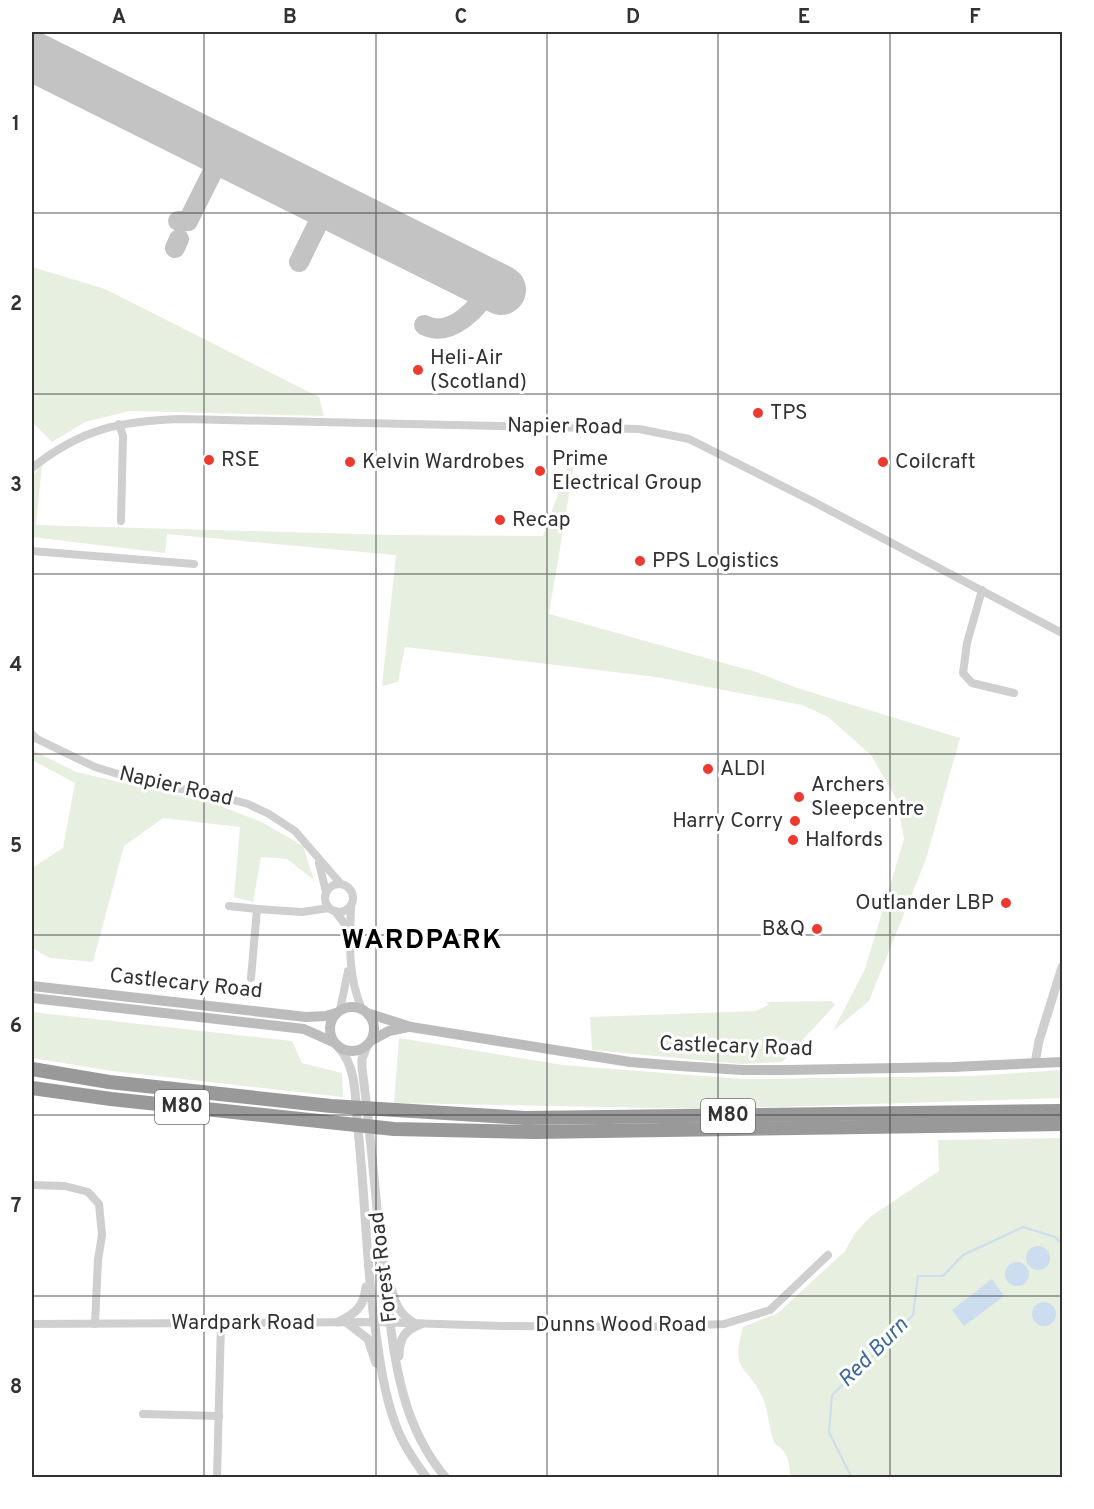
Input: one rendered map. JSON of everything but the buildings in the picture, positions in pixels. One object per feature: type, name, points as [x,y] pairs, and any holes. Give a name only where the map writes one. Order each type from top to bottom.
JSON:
[{"type":"highway","name":"M80","points":[[32,1069],[109,1082],[331,1106],[525,1118],[1062,1111]]},
{"type":"highway","name":"M80","points":[[32,1089],[332,1124],[394,1129],[535,1132],[1062,1124]]},
{"type":"main road","name":"Castlecary Road","points":[[32,986],[306,1017],[326,1016],[338,1012]]},
{"type":"main road","name":"Castlecary Road","points":[[32,998],[304,1029],[336,1045]]},
{"type":"main road","points":[[352,1007],[364,1011],[374,1023],[374,1034],[369,1043],[354,1052],[336,1045],[329,1028],[331,1020],[338,1012],[352,1007]]},
{"type":"main road","name":"Castlecary Road","points":[[364,1011],[411,1026],[630,1062],[732,1069],[953,1067],[1062,1062]]},
{"type":"main road","name":"Castlecary Road","points":[[369,1043],[389,1031],[411,1026]]},
{"type":"street","name":"Napier Road","points":[[32,468],[48,455],[91,432],[118,424],[181,418],[639,429],[689,439],[1062,633]]},
{"type":"street","points":[[118,424],[123,436],[121,521]]},
{"type":"street","points":[[32,551],[194,564]]},
{"type":"street","points":[[982,590],[967,643],[963,673],[972,683],[1014,693]]},
{"type":"street","name":"Napier Road","points":[[32,734],[37,739],[95,767],[154,785],[208,793],[248,804],[269,814],[295,831],[341,884]]},
{"type":"street","name":"Napier Road","points":[[313,850],[320,866],[326,894]]},
{"type":"street","points":[[302,912],[326,894],[331,886],[341,884],[348,887],[353,897],[349,935],[350,963],[354,990],[364,1011]]},
{"type":"street","points":[[326,894],[332,910],[344,922],[349,935]]},
{"type":"street","points":[[229,906],[302,912],[345,911],[351,905]]},
{"type":"street","points":[[251,978],[256,909]]},
{"type":"street","points":[[338,1012],[345,993],[350,963]]},
{"type":"street","points":[[1035,1063],[1039,1041],[1062,966]]},
{"type":"street","name":"Forest Road","points":[[369,1043],[362,1059],[362,1068],[390,1323],[400,1383],[418,1437],[446,1478]]},
{"type":"street","name":"Forest Road","points":[[336,1045],[348,1060],[352,1076],[362,1162],[368,1261],[384,1391],[396,1425],[412,1458],[427,1478]]},
{"type":"street","points":[[32,1185],[65,1186],[88,1192],[99,1204],[102,1235],[98,1260],[95,1324]]},
{"type":"street","name":"Dunns Wood Road","points":[[390,1323],[645,1327],[724,1324],[770,1310],[828,1255]]},
{"type":"street","points":[[368,1261],[365,1299],[358,1310],[342,1322],[368,1340],[384,1391]]},
{"type":"street","points":[[383,1261],[398,1309],[405,1318],[417,1324],[407,1331],[399,1345],[400,1383]]},
{"type":"street","points":[[375,1322],[383,1314],[388,1299]]},
{"type":"street","points":[[218,1478],[221,1323]]},
{"type":"street","points":[[379,1354],[384,1331],[390,1323]]},
{"type":"street","name":"Wardpark Road","points":[[32,1324],[390,1323]]},
{"type":"street","points":[[143,1414],[219,1416]]},
{"type":"green space","points":[[32,267],[105,289],[319,397],[324,416],[130,411],[85,422],[52,442],[32,422]]},
{"type":"green space","points":[[42,465],[36,525],[393,535],[543,536],[568,466],[574,465],[549,614],[756,672],[794,687],[960,738],[926,859],[869,1001],[833,1031],[865,969],[904,839],[897,800],[871,755],[828,717],[802,705],[656,677],[405,647],[398,682],[382,686],[396,555],[167,534],[165,553],[32,537],[32,476]]},
{"type":"green space","points":[[32,750],[76,772],[212,803],[262,822],[303,846],[314,880],[287,859],[261,857],[253,902],[234,897],[240,827],[163,818],[124,846],[93,962],[50,958],[32,948],[32,868],[63,848],[75,783],[32,760]]},
{"type":"green space","points":[[831,1001],[835,1005],[782,1062],[741,1064],[592,1050],[590,1017],[755,1011],[769,1005],[766,1002]]},
{"type":"green space","points":[[32,1012],[292,1041],[302,1063],[342,1073],[343,1097],[112,1071],[32,1058]]},
{"type":"green space","points":[[399,1038],[563,1065],[741,1079],[971,1076],[1062,1070],[1062,1098],[712,1109],[394,1103]]},
{"type":"green space","points":[[1062,1138],[1062,1477],[791,1477],[785,1453],[774,1442],[759,1389],[740,1362],[738,1354],[743,1327],[778,1313],[845,1251],[855,1233],[870,1217],[939,1171],[938,1140]]},
{"type":"water","points":[[1033,1246],[1043,1246],[1050,1253],[1050,1263],[1043,1270],[1033,1270],[1026,1263],[1026,1253]]},
{"type":"water","points":[[1012,1262],[1022,1262],[1029,1269],[1029,1279],[1022,1286],[1012,1286],[1005,1279],[1005,1269]]},
{"type":"water","points":[[992,1279],[1004,1296],[964,1326],[952,1310]]},
{"type":"water","points":[[1039,1302],[1049,1302],[1056,1309],[1056,1319],[1049,1326],[1039,1326],[1032,1319],[1032,1309]]},
{"type":"waterway","name":"Red Burn","points":[[852,1478],[829,1432],[832,1395],[913,1315],[918,1276],[943,1276],[963,1255],[1023,1227],[1055,1237],[1062,1244]]},
{"type":"taxiway","points":[[178,221],[188,221],[223,151]]},
{"type":"taxiway","points":[[299,262],[328,203]]},
{"type":"taxiway","points":[[175,248],[179,239]]},
{"type":"taxiway","points":[[424,325],[444,328],[454,324],[472,311],[491,285]]},
{"type":"runway","points":[[32,56],[501,290]]},
{"type":"place","name":"Heli-Air (Scotland)","points":[[418,370]]},
{"type":"place","name":"TPS","points":[[758,413]]},
{"type":"place","name":"RSE","points":[[209,460]]},
{"type":"place","name":"Kelvin Wardrobes","points":[[350,462]]},
{"type":"place","name":"Coilcraft","points":[[883,462]]},
{"type":"place","name":"Prime Electrical Group","points":[[540,471]]},
{"type":"place","name":"Recap","points":[[500,520]]},
{"type":"place","name":"PPS Logistics","points":[[640,561]]},
{"type":"place","name":"ALDI","points":[[708,769]]},
{"type":"place","name":"Archers Sleepcentre","points":[[799,797]]},
{"type":"place","name":"Harry Corry","points":[[795,821]]},
{"type":"place","name":"Halfords","points":[[793,840]]},
{"type":"place","name":"Outlander LBP","points":[[1006,903]]},
{"type":"place","name":"B&Q","points":[[817,929]]},
{"type":"district","name":"WARDPARK","points":[[422,941]]}]
